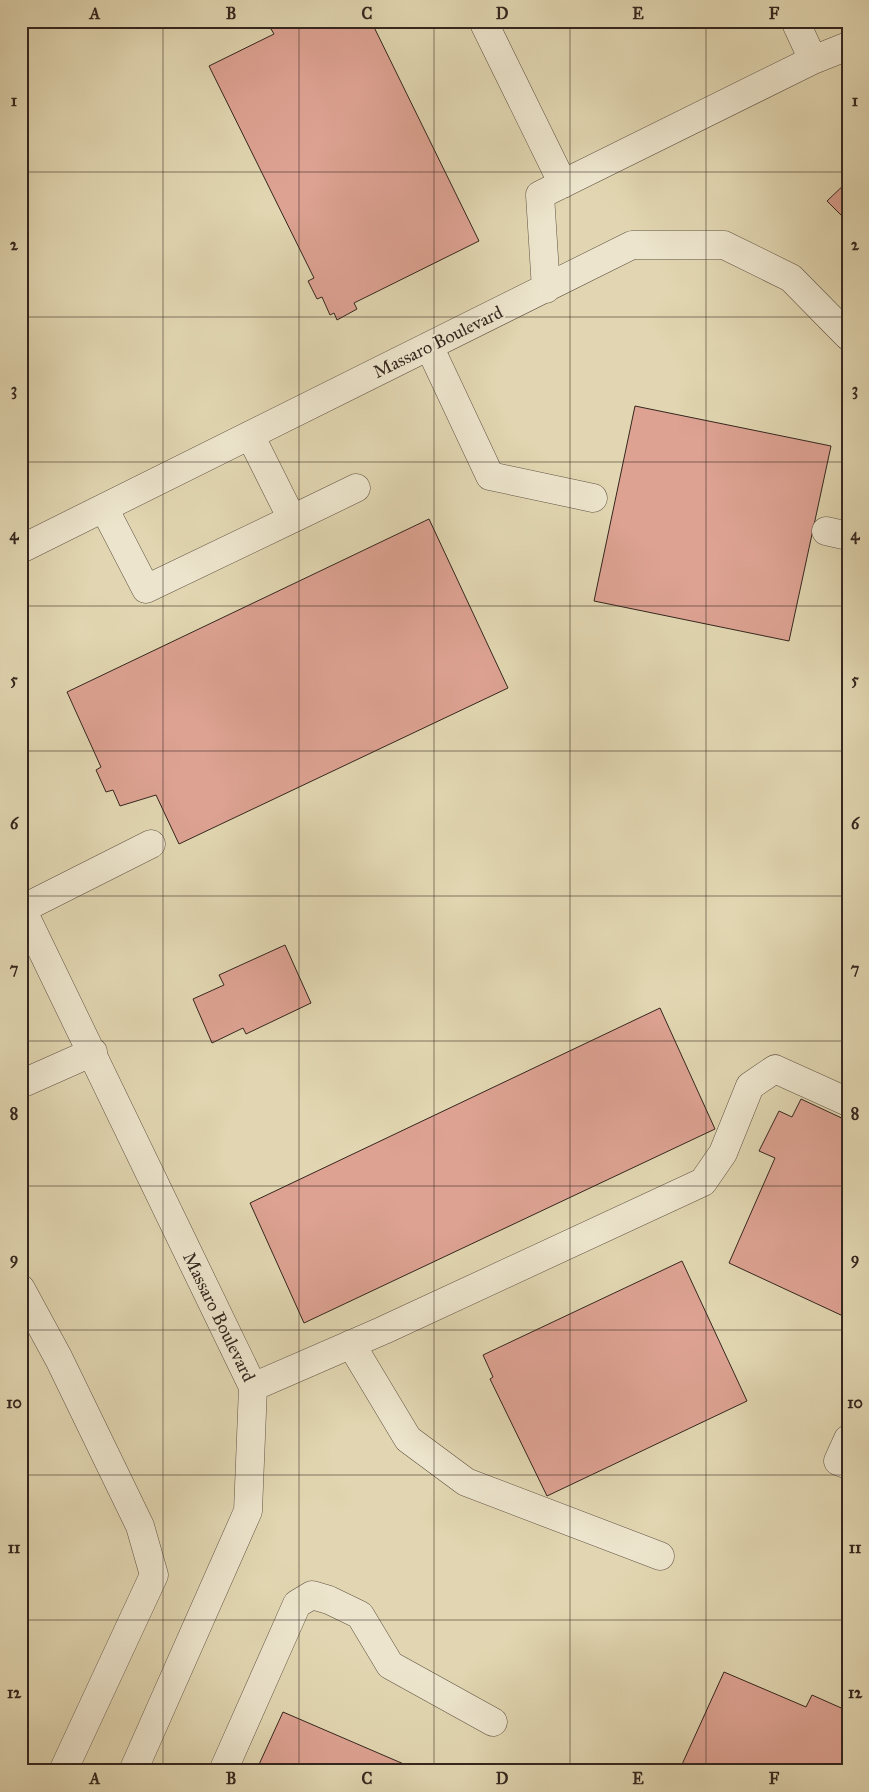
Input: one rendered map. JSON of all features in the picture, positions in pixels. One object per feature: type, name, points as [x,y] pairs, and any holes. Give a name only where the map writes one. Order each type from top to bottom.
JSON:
[{"type":"street","points":[[483,21],[563,184]]},
{"type":"street","points":[[795,21],[813,60]]},
{"type":"street","points":[[546,289],[540,195],[813,60],[848,46]]},
{"type":"street","name":"Massaro Boulevard","points":[[21,548],[632,246],[724,244],[791,278],[848,336]]},
{"type":"street","points":[[429,346],[490,476],[593,498]]},
{"type":"street","points":[[250,435],[292,519]]},
{"type":"street","points":[[104,508],[146,589],[356,488]]},
{"type":"street","points":[[22,908],[152,844]]},
{"type":"street","name":"Massaro Boulevard","points":[[22,908],[253,1386],[248,1511],[133,1771]]},
{"type":"street","points":[[21,1084],[93,1052]]},
{"type":"street","points":[[253,1386],[351,1344],[703,1182],[723,1154],[750,1086],[776,1069],[848,1102]]},
{"type":"street","points":[[21,1289],[59,1359],[140,1526],[154,1575],[63,1771]]},
{"type":"street","points":[[351,1344],[408,1439],[466,1482],[660,1556]]},
{"type":"street","points":[[848,1439],[838,1461],[848,1465]]},
{"type":"street","points":[[223,1771],[297,1604],[312,1595],[330,1600],[360,1615],[390,1665],[493,1722]]},
{"type":"building","points":[[284,21],[371,21],[479,241],[354,303],[357,309],[337,320],[334,313],[330,315],[322,297],[317,299],[308,281],[314,278],[209,66],[274,34],[271,29]]},
{"type":"building","points":[[848,181],[848,222],[827,201]]},
{"type":"building","points":[[635,406],[831,446],[789,641],[594,601]]},
{"type":"building","points":[[429,519],[508,688],[179,844],[156,795],[120,806],[113,790],[106,792],[96,770],[101,767],[67,692]]},
{"type":"building","points":[[285,945],[311,1003],[246,1034],[243,1028],[212,1043],[193,999],[224,985],[219,975]]},
{"type":"building","points":[[660,1008],[715,1129],[304,1323],[250,1203]]},
{"type":"building","points":[[801,1099],[848,1121],[848,1305],[843,1316],[729,1263],[775,1158],[759,1151],[779,1111],[792,1117]]},
{"type":"building","points":[[682,1261],[747,1401],[547,1496],[490,1379],[493,1377],[483,1355]]},
{"type":"building","points":[[724,1672],[806,1707],[812,1695],[848,1711],[848,1771],[679,1771]]},
{"type":"building","points":[[283,1712],[420,1771],[256,1771]]}]
